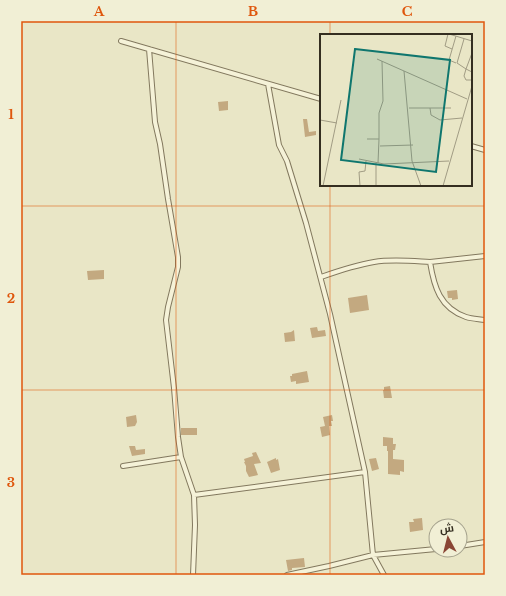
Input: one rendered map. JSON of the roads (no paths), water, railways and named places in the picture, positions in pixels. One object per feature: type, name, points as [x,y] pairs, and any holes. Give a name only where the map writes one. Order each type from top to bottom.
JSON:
[{"type":"street","points":[[121,41],[320,99]]},
{"type":"street","points":[[149,49],[155,122],[160,144],[178,257],[178,267],[166,320],[181,457],[194,495],[195,525],[193,575]]},
{"type":"street","points":[[268,84],[279,145],[287,161],[306,223],[330,314],[365,472],[373,555],[384,575]]},
{"type":"street","points":[[472,146],[485,150]]},
{"type":"street","points":[[321,277],[350,267],[375,262],[402,260],[430,262],[485,256]]},
{"type":"street","points":[[430,262],[432,278],[442,301],[466,317],[485,320]]},
{"type":"street","points":[[123,466],[181,457]]},
{"type":"street","points":[[194,495],[365,472]]},
{"type":"street","points":[[468,545],[485,542]]},
{"type":"street","points":[[287,575],[373,555],[428,550]]}]
